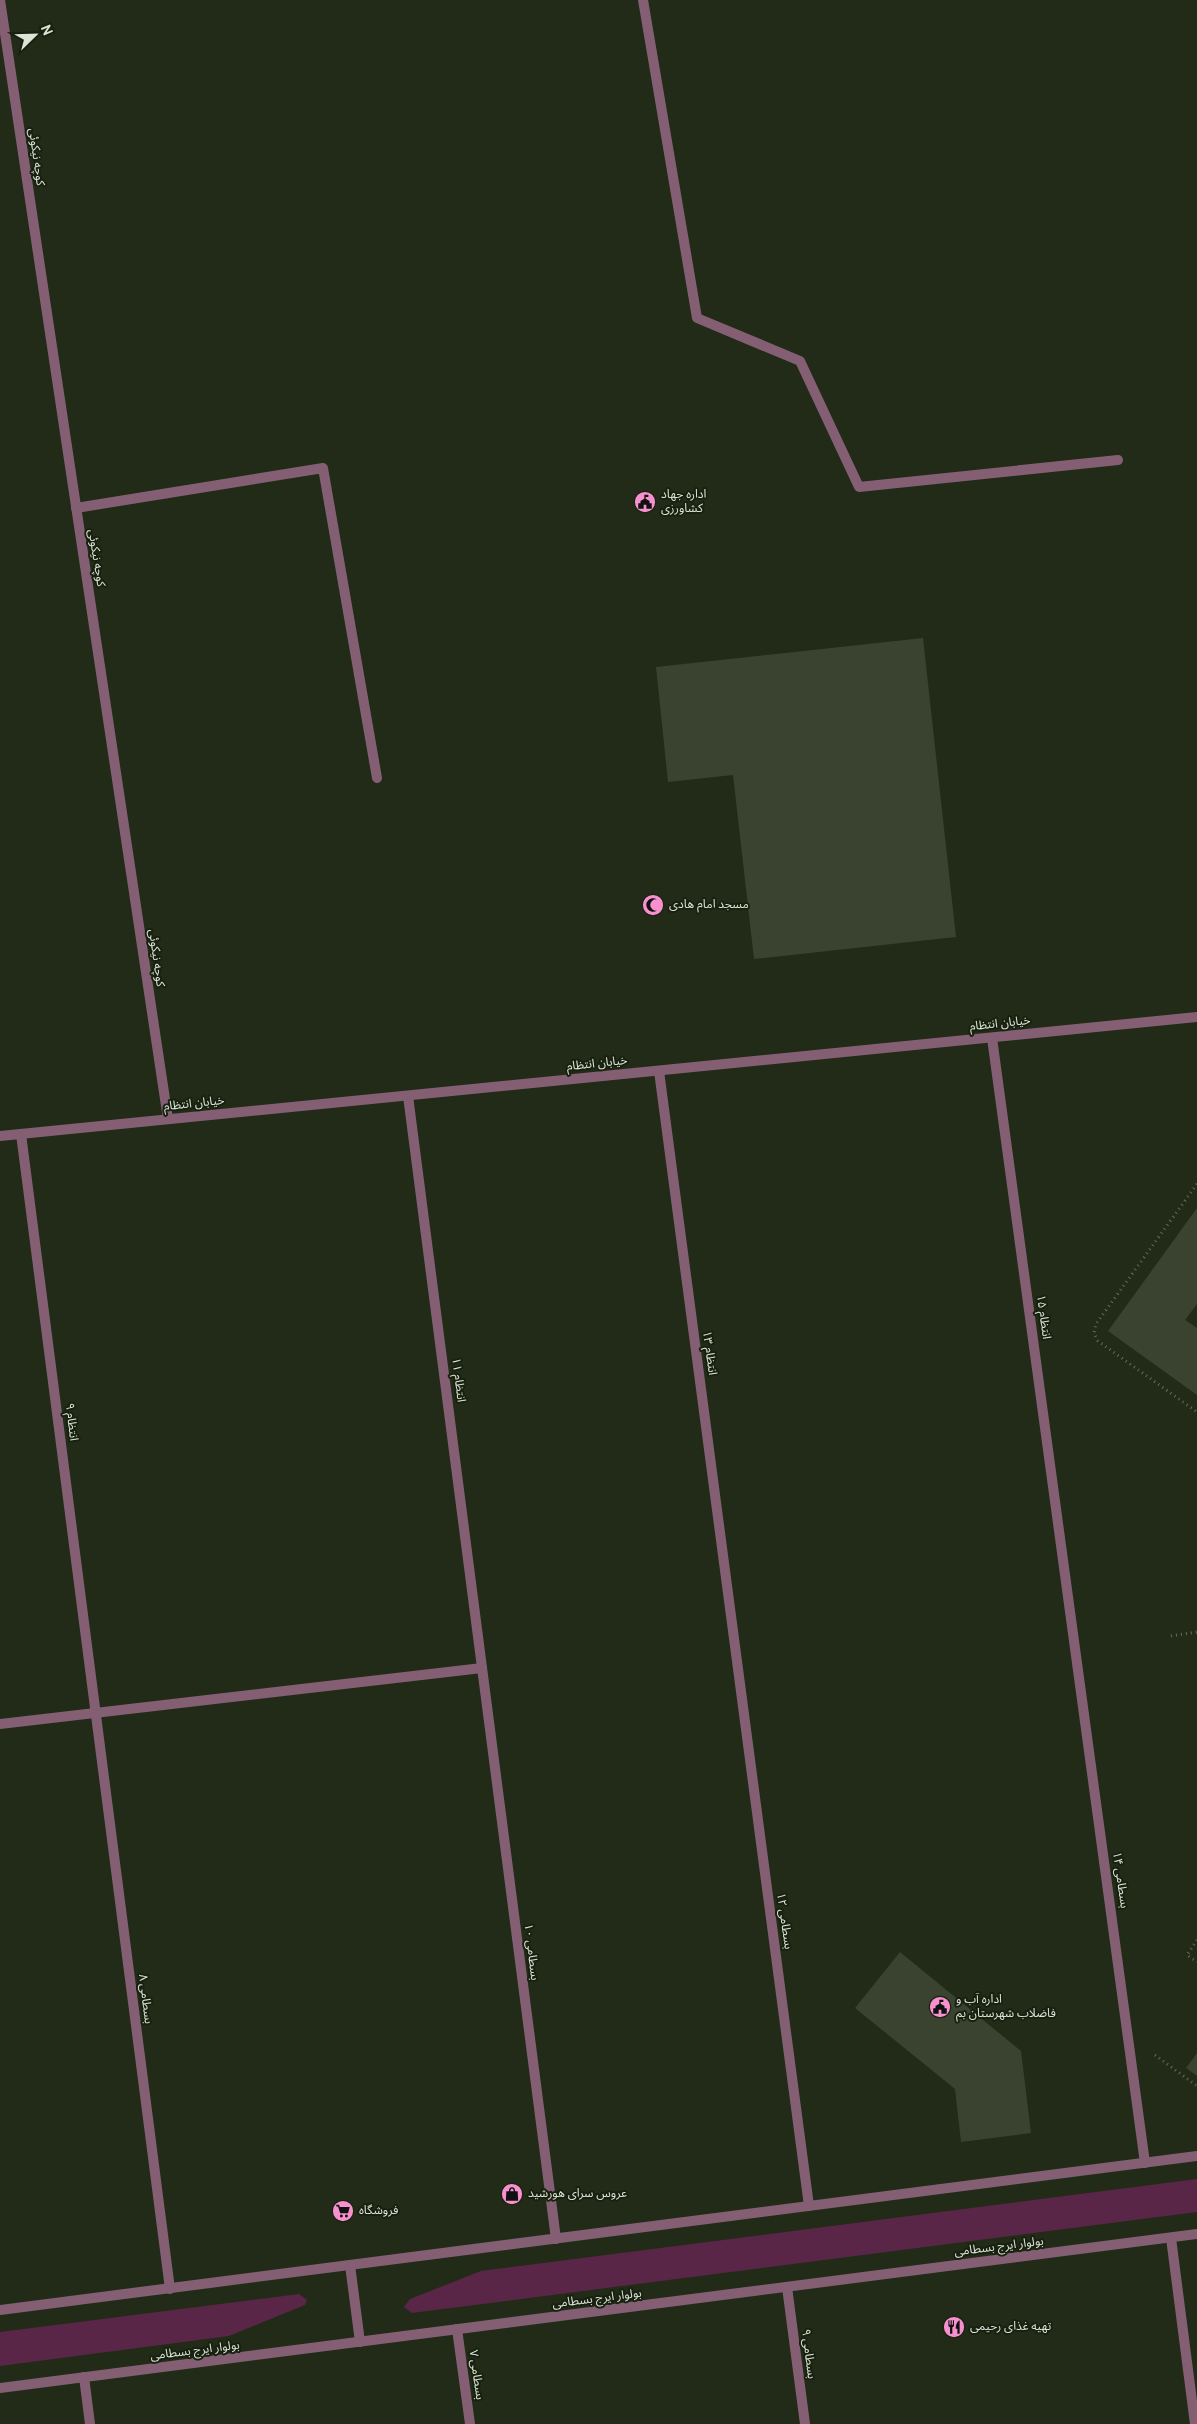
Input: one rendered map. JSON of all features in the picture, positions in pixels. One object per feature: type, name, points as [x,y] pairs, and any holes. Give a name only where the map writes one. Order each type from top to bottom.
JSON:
[{"type":"street","name":"کوچه نیکوئی","points":[[0,0],[168,1119]]},
{"type":"street","points":[[643,0],[697,318],[800,361],[859,487],[1118,460]]},
{"type":"street","points":[[76,508],[324,468],[377,778]]},
{"type":"street","name":"خیابان انتظام","points":[[0,1136],[1197,1017]]},
{"type":"street","name":"انتظام ۱۵","points":[[992,1038],[1069,1600]]},
{"type":"street","name":"انتظام ۱۳","points":[[659,1071],[734,1639]]},
{"type":"street","name":"انتظام ۱۱","points":[[408,1096],[482,1668]]},
{"type":"street","name":"انتظام ۹","points":[[21,1134],[95,1713]]},
{"type":"street","name":"بسطامی ۱۴","points":[[1069,1600],[1145,2163]]},
{"type":"street","name":"بسطامی ۱۲","points":[[734,1639],[810,2206]]},
{"type":"street","points":[[0,1724],[482,1668]]},
{"type":"street","name":"بسطامی ۱۰","points":[[482,1668],[556,2239]]},
{"type":"street","name":"بسطامی ۸","points":[[95,1713],[170,2288]]},
{"type":"street","points":[[0,2310],[1197,2156]]},
{"type":"street","name":"بولوار ایرج بسطامی","points":[[0,2388],[1197,2234]]},
{"type":"street","points":[[1171,2238],[1195,2424]]},
{"type":"street","points":[[350,2265],[360,2342]]},
{"type":"street","name":"بسطامی ۹","points":[[787,2287],[805,2424]]},
{"type":"street","name":"بسطامی ۷","points":[[457,2329],[470,2424]]},
{"type":"street","points":[[84,2378],[90,2424]]},
{"type":"path","points":[[1197,1184],[1096,1324],[1094,1332],[1098,1341],[1197,1412]]},
{"type":"path","points":[[1171,1636],[1197,1632]]},
{"type":"path","points":[[1197,1940],[1186,1955],[1197,1962]]},
{"type":"path","points":[[1128,2035],[1197,2086]]},
{"type":"shaded area","points":[[1197,2179],[1197,2212],[412,2313],[404,2307],[410,2299],[481,2271]]},
{"type":"shaded area","points":[[299,2294],[307,2300],[305,2305],[229,2336],[0,2366],[0,2332]]},
{"type":"building","points":[[923,638],[956,937],[754,959],[733,775],[668,782],[656,667]]},
{"type":"building","points":[[1197,1208],[1197,1304],[1185,1320],[1197,1328],[1197,1395],[1108,1331]]},
{"type":"building","points":[[900,1952],[1021,2051],[1031,2133],[961,2142],[955,2089],[855,2008]]},
{"type":"building","points":[[1197,2053],[1197,2076],[1186,2068]]},
{"type":"place","name":"اداره جهاد کشاورزی","points":[[645,502]]},
{"type":"place","name":"مسجد امام هادی","points":[[653,905]]},
{"type":"place","name":"اداره آب و فاضلاب شهرستان بم","points":[[940,2007]]},
{"type":"place","name":"عروس سرای هورشید","points":[[512,2194]]},
{"type":"place","name":"فروشگاه","points":[[343,2211]]},
{"type":"place","name":"تهیه غذای رحیمی","points":[[954,2327]]}]
